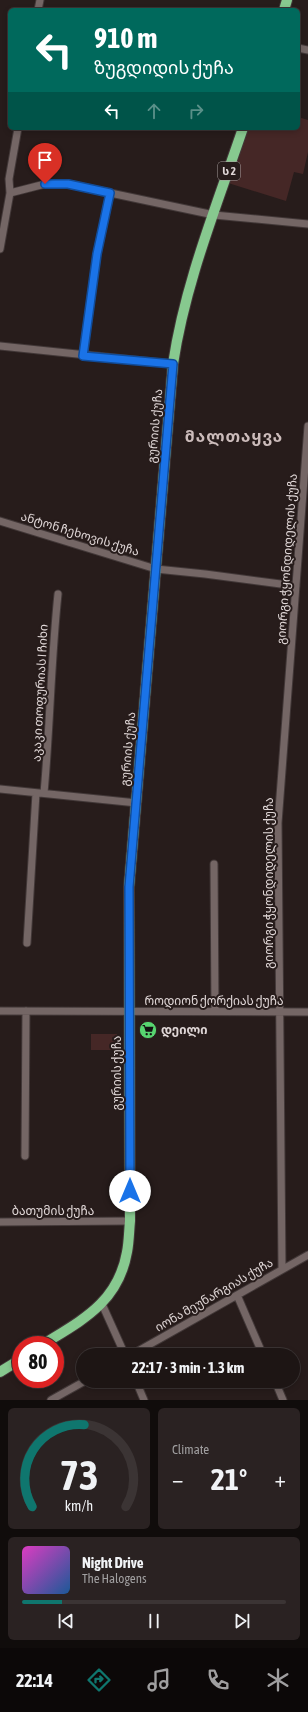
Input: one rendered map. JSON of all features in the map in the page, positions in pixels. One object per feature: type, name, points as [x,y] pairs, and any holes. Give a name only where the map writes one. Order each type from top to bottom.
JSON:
[{"type":"highway","name":"გურიის ქუჩა","points":[[56,1336],[82,1320],[102,1304],[118,1281],[124,1267],[128,1251],[130,1221],[129,887],[173,364],[187,297],[243,130]]},
{"type":"highway","points":[[0,1372],[12,1365]]},
{"type":"street","points":[[0,249],[10,193],[9,179],[18,130]]},
{"type":"street","points":[[10,193],[45,184],[68,184],[214,215],[308,224]]},
{"type":"street","points":[[83,356],[97,254],[110,193]]},
{"type":"street","points":[[0,346],[83,356],[173,364]]},
{"type":"street","name":"გიორგი ჭყონდიდელის ქუჩა","points":[[282,1269],[281,1013],[278,823],[308,426]]},
{"type":"street","name":"ანტონ ჩეხოვის ქუჩა","points":[[0,521],[156,569],[296,586]]},
{"type":"street","name":"აკაკი თოფურიას I ჩიხი","points":[[44,793],[50,725],[52,654],[58,594]]},
{"type":"street","points":[[0,789],[137,803]]},
{"type":"street","points":[[27,944],[36,792]]},
{"type":"street","points":[[214,864],[214,1011]]},
{"type":"street","name":"როდიონ ქორქიას ქუჩა","points":[[0,1011],[308,1012]]},
{"type":"street","points":[[25,1156],[26,1011]]},
{"type":"street","name":"ბათუმის ქუჩა","points":[[0,1222],[130,1221]]},
{"type":"street","name":"იონა მეუნარგიას ქუჩა","points":[[143,1348],[308,1255]]},
{"type":"street","points":[[237,1295],[261,1348]]},
{"type":"street","points":[[102,1304],[122,1348]]},
{"type":"street","points":[[51,1400],[76,1386]]},
{"type":"street","points":[[139,1388],[144,1400]]},
{"type":"street","points":[[278,1388],[283,1400]]},
{"type":"shaded area","points":[[300,118],[308,120],[308,152],[303,174],[294,172],[286,201],[225,182],[242,130],[300,130]]},
{"type":"shaded area","points":[[91,1034],[117,1034],[117,1050],[91,1050]]},
{"type":"place","name":"დეილი","points":[[148,1030]]},
{"type":"district","name":"მალთაყვა","points":[[234,436]]},
{"type":"route","points":[[45,184],[68,184],[110,193],[97,254],[83,356],[173,364],[129,887],[130,1191]]}]
